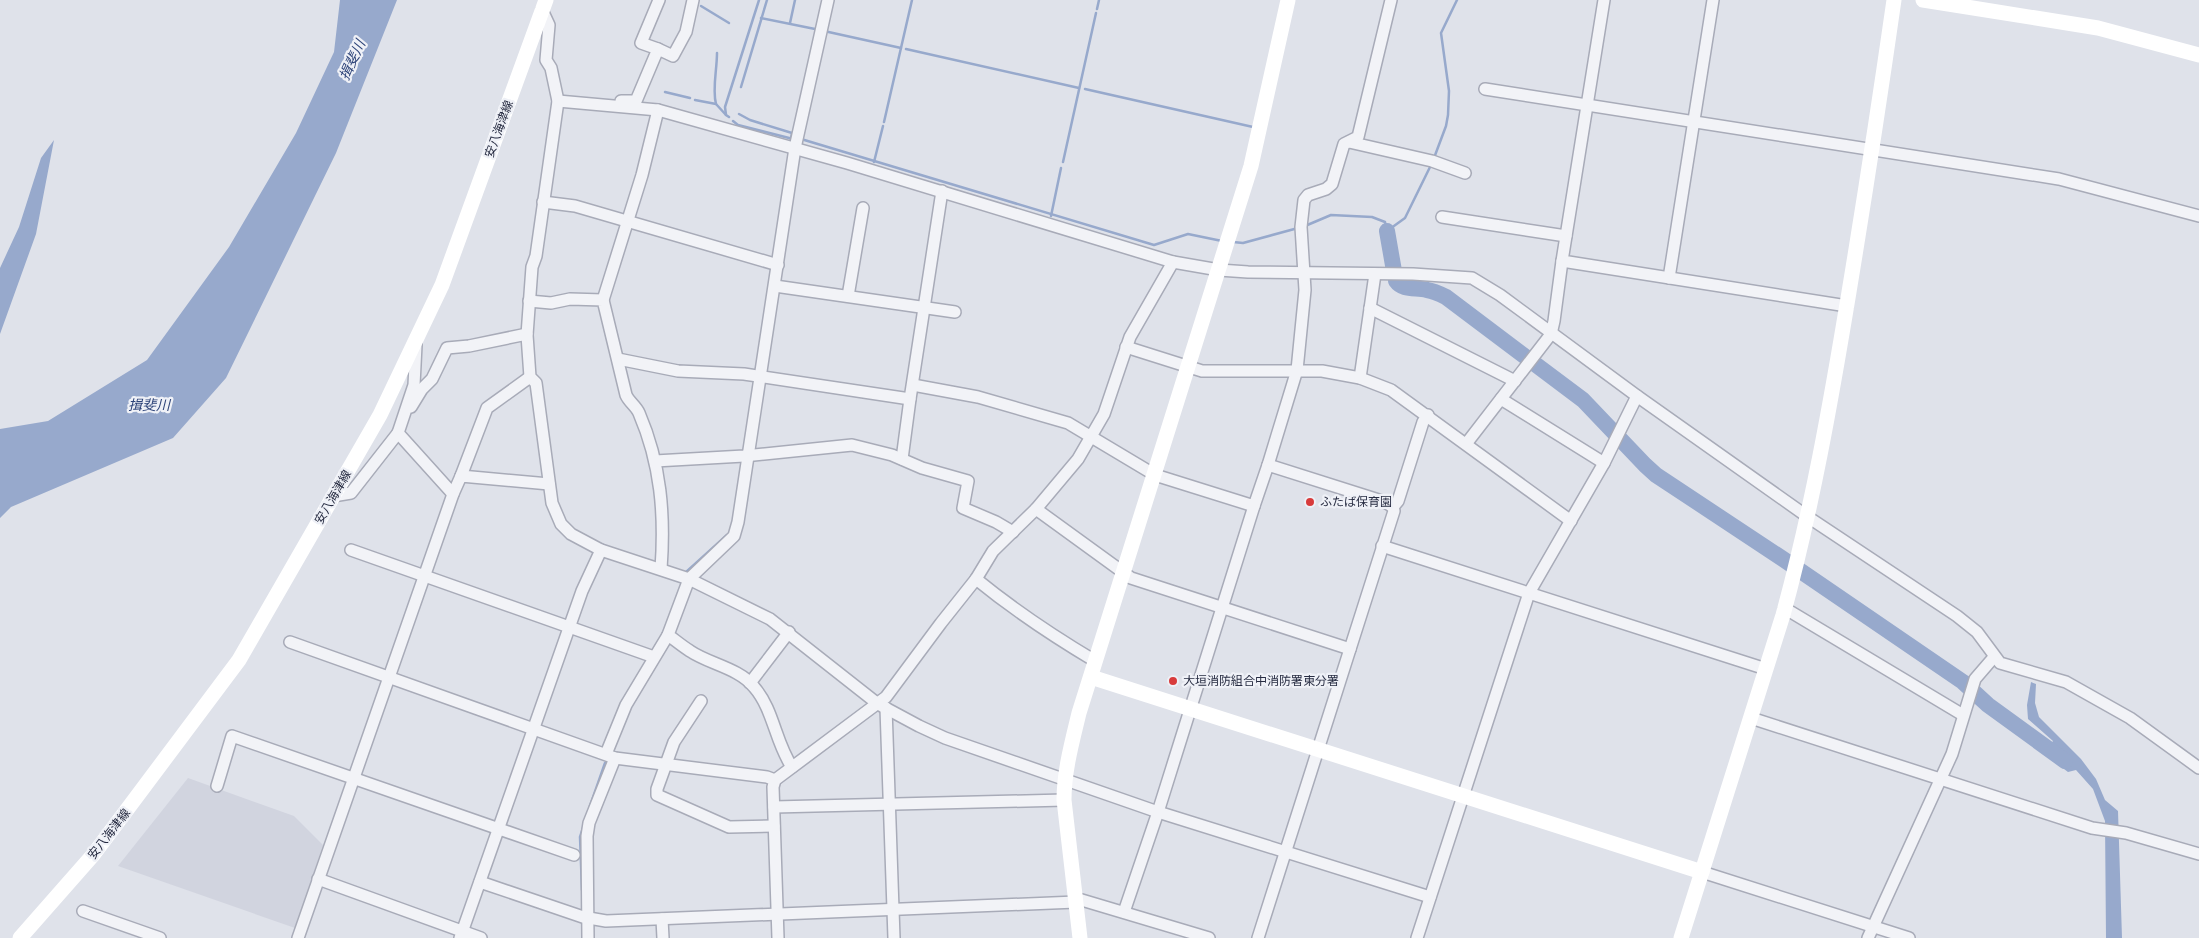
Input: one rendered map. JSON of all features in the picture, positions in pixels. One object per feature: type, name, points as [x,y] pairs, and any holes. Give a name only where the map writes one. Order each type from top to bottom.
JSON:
[{"type":"street","points":[[659,0],[641,43],[673,56],[686,32],[691,1]]},
{"type":"street","points":[[588,938],[587,836],[589,823],[626,705],[668,635],[689,579],[734,536],[738,522],[795,148],[828,0]]},
{"type":"street","points":[[1080,938],[1064,800],[1065,781],[1073,738],[1090,677],[1251,166],[1288,0]]},
{"type":"street","points":[[1124,912],[1158,812],[1297,370],[1305,272],[1302,227],[1304,200],[1308,194],[1326,190],[1332,184],[1344,144],[1358,137],[1391,0]]},
{"type":"street","points":[[1466,444],[1551,334],[1604,0]]},
{"type":"street","points":[[1669,278],[1713,0]]},
{"type":"street","points":[[1681,938],[1784,610],[1808,517],[1822,450],[1847,306],[1894,0]]},
{"type":"street","points":[[1923,0],[2098,28],[2199,55]]},
{"type":"street","points":[[544,5],[549,25],[546,60],[551,68],[558,101],[532,267],[527,334],[530,377],[536,383],[552,503],[561,524],[571,534],[601,550],[689,579],[770,619],[882,706],[945,738],[1158,812],[1430,897]]},
{"type":"street","name":"安八海津線","points":[[20,938],[93,855],[239,660],[380,415],[442,285],[544,5]]},
{"type":"street","points":[[607,106],[611,100],[636,101],[658,49]]},
{"type":"street","points":[[1485,89],[2059,179],[2199,216]]},
{"type":"street","points":[[558,101],[658,110],[942,191],[1173,262],[1219,270],[1458,276],[1472,278],[1500,296],[1808,517],[1957,616],[1977,632],[2000,664],[2066,682],[2106,703],[2199,768]]},
{"type":"street","points":[[658,110],[628,222],[603,300],[626,395],[638,412],[655,461],[662,493],[661,569]]},
{"type":"street","points":[[1348,142],[1432,161],[1464,173]]},
{"type":"street","points":[[902,459],[942,191]]},
{"type":"street","points":[[543,202],[575,206],[778,265]]},
{"type":"street","points":[[848,296],[863,208]]},
{"type":"street","points":[[1442,218],[1566,236]]},
{"type":"street","points":[[1562,261],[1847,306]]},
{"type":"street","points":[[894,938],[889,804],[882,706],[886,697],[976,579],[993,551],[1036,509],[1078,459],[1104,414],[1130,337],[1173,262]]},
{"type":"street","points":[[1360,378],[1375,274]]},
{"type":"street","points":[[774,286],[955,312]]},
{"type":"street","points":[[529,301],[551,304],[570,300],[603,300]]},
{"type":"street","points":[[1370,308],[1515,381]]},
{"type":"street","points":[[333,496],[351,493],[399,428],[422,389],[432,379],[447,348],[470,346],[527,334]]},
{"type":"street","points":[[399,428],[414,385],[416,343]]},
{"type":"street","points":[[1126,348],[1202,371],[1322,371],[1360,378],[1390,390],[1428,415],[1571,521]]},
{"type":"street","points":[[618,359],[678,371],[761,376],[910,399]]},
{"type":"street","points":[[298,938],[453,494],[487,408],[530,377]]},
{"type":"street","points":[[913,385],[999,402],[1068,423],[1155,475],[1254,506]]},
{"type":"street","points":[[1417,938],[1464,796],[1494,694],[1529,593],[1604,463],[1637,396]]},
{"type":"street","points":[[1501,399],[1604,463]]},
{"type":"street","points":[[1258,938],[1394,511],[1393,507],[1398,501],[1423,422],[1428,415]]},
{"type":"street","points":[[399,428],[453,494]]},
{"type":"street","points":[[655,461],[749,456],[836,446],[852,446],[902,459],[922,468],[968,481],[963,508],[996,522],[1013,532]]},
{"type":"street","points":[[1268,465],[1385,502],[1393,507]]},
{"type":"street","points":[[461,476],[549,484]]},
{"type":"street","points":[[1036,509],[1131,578],[1350,648]]},
{"type":"street","points":[[1382,546],[1766,668]]},
{"type":"street","points":[[351,550],[654,657]]},
{"type":"street","points":[[461,935],[582,591],[601,550]]},
{"type":"street","points":[[976,579],[1038,627],[1096,661]]},
{"type":"street","points":[[1784,610],[1792,612],[1963,716]]},
{"type":"street","points":[[750,683],[789,632]]},
{"type":"street","points":[[668,635],[690,652],[742,676],[750,683],[769,709],[786,759],[792,766]]},
{"type":"street","points":[[290,642],[610,756],[767,777],[775,780]]},
{"type":"street","points":[[1868,938],[1952,754],[1975,679],[1994,657]]},
{"type":"street","points":[[1090,677],[1909,938]]},
{"type":"street","points":[[701,700],[674,742],[665,764],[657,795],[729,827],[774,826]]},
{"type":"street","points":[[778,938],[773,787],[775,780],[792,766],[882,706]]},
{"type":"street","points":[[1751,718],[2096,828],[2126,833],[2199,854]]},
{"type":"street","points":[[217,786],[232,736],[574,855]]},
{"type":"street","points":[[774,807],[1064,800]]},
{"type":"street","points":[[318,879],[461,935],[481,938]]},
{"type":"street","points":[[480,882],[588,918],[606,921],[893,910],[1076,900],[1124,912],[1191,935],[1209,938]]},
{"type":"street","points":[[83,911],[160,938]]},
{"type":"street","points":[[662,919],[663,938]]},
{"type":"shaded area","points":[[188,778],[294,816],[323,845],[295,928],[118,866]]},
{"type":"water","name":"揖斐川","points":[[340,0],[397,0],[336,153],[226,378],[173,438],[11,507],[0,518],[0,429],[48,421],[147,360],[229,247],[296,133],[334,52]]},
{"type":"water","points":[[54,140],[36,234],[0,334],[0,268],[19,227],[41,158]]},
{"type":"water","points":[[2031,682],[2036,684],[2035,703],[2039,717],[2081,759],[2096,779],[2105,800],[2118,811],[2122,938],[2106,938],[2105,821],[2093,789],[2076,770],[2068,772],[2044,754],[2053,741],[2028,719],[2027,705]]},
{"type":"waterway","points":[[729,117],[726,115],[725,107],[759,0]]},
{"type":"waterway","points":[[741,87],[767,0]]},
{"type":"waterway","points":[[790,23],[795,0]]},
{"type":"waterway","points":[[884,122],[912,0]]},
{"type":"waterway","points":[[1097,9],[1099,0]]},
{"type":"waterway","points":[[1434,158],[1446,126],[1448,115],[1449,91],[1441,33],[1457,0]]},
{"type":"waterway","points":[[701,6],[729,23]]},
{"type":"waterway","points":[[1063,162],[1096,13]]},
{"type":"waterway","points":[[761,18],[815,29]]},
{"type":"waterway","points":[[824,31],[901,48]]},
{"type":"waterway","points":[[906,49],[1079,88]]},
{"type":"waterway","points":[[716,104],[717,53]]},
{"type":"waterway","points":[[1085,89],[1253,127]]},
{"type":"waterway","points":[[665,92],[690,98]]},
{"type":"waterway","points":[[695,100],[716,104],[726,115]]},
{"type":"waterway","points":[[739,114],[750,120],[792,133],[791,139]]},
{"type":"waterway","points":[[733,121],[738,125],[793,139]]},
{"type":"waterway","points":[[874,162],[883,126]]},
{"type":"waterway","points":[[801,139],[1154,245],[1188,234],[1222,241]]},
{"type":"waterway","points":[[1305,226],[1331,215],[1372,217],[1385,222],[1387,231],[1405,218],[1431,165]]},
{"type":"waterway","points":[[1051,216],[1061,168]]},
{"type":"waterway","points":[[1233,242],[1243,243],[1298,228]]},
{"type":"waterway","points":[[1387,231],[1394,271]]},
{"type":"waterway","points":[[1396,281],[1402,286],[1430,290],[1446,297],[1583,400],[1656,475],[1963,682],[1988,705],[2065,761]]},
{"type":"waterway","points":[[685,573],[727,535]]},
{"type":"waterway","points":[[590,806],[605,763]]},
{"type":"waterway","points":[[582,890],[580,837],[583,828]]},
{"type":"place","name":"ふたば保育園","points":[[1310,502]]},
{"type":"place","name":"大垣消防組合中消防署東分署","points":[[1173,681]]}]
